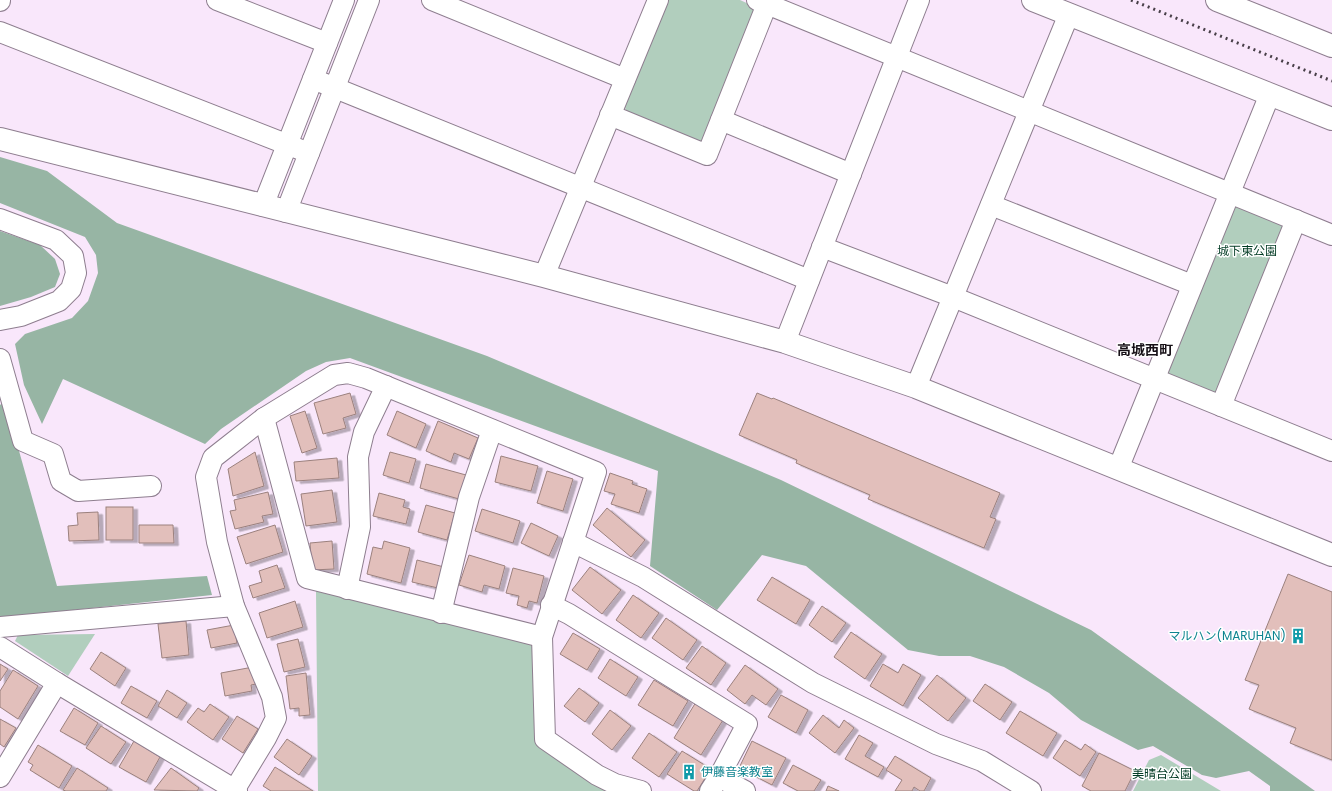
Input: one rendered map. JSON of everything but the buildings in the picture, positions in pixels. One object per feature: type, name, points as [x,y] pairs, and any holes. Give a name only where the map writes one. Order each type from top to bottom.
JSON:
[{"type":"street","points":[[217,0],[253,7],[327,43]]},
{"type":"street","points":[[263,206],[344,0]]},
{"type":"street","points":[[286,212],[369,0]]},
{"type":"street","points":[[432,0],[625,79]]},
{"type":"street","points":[[544,276],[658,0]]},
{"type":"street","points":[[785,342],[919,0]]},
{"type":"street","points":[[1033,0],[1332,119]]},
{"type":"street","points":[[1217,0],[1332,46]]},
{"type":"street","points":[[610,115],[707,155],[721,120],[762,2],[1332,235]]},
{"type":"street","points":[[916,387],[1069,14]]},
{"type":"street","points":[[0,32],[309,153]]},
{"type":"street","points":[[313,79],[809,280]]},
{"type":"street","points":[[1118,468],[1270,94]]},
{"type":"street","points":[[721,120],[851,174]]},
{"type":"street","points":[[0,139],[544,276],[785,342],[916,387],[1332,555]]},
{"type":"street","points":[[991,205],[1192,286]]},
{"type":"street","points":[[0,219],[56,240],[73,256],[76,273],[70,289],[59,301],[21,316],[0,320]]},
{"type":"street","points":[[1221,406],[1296,220]]},
{"type":"street","points":[[822,247],[953,297],[1154,380],[1332,451]]},
{"type":"street","points":[[0,359],[23,441],[53,454],[61,481],[78,491],[151,486]]},
{"type":"street","points":[[0,647],[57,684],[236,790],[276,718],[272,697],[234,606],[217,542],[206,477],[213,458],[264,418],[334,375],[348,374],[366,378],[596,472],[542,637],[545,739],[597,775],[616,784],[641,791]]},
{"type":"street","points":[[347,589],[360,527],[358,457],[364,432],[386,386]]},
{"type":"street","points":[[264,418],[307,578],[441,613],[542,637]]},
{"type":"street","points":[[441,613],[469,497],[492,430]]},
{"type":"street","points":[[572,542],[643,577],[813,683],[936,744],[982,761],[1032,791]]},
{"type":"street","points":[[552,605],[747,724],[714,784],[745,791]]},
{"type":"street","points":[[0,627],[234,606]]},
{"type":"street","points":[[0,777],[57,684]]},
{"type":"street","points":[[0,787],[6,791]]},
{"type":"green space","points":[[667,0],[740,0],[751,5],[755,15],[707,139],[697,144],[628,116],[624,105]]},
{"type":"green space","points":[[0,157],[47,171],[117,223],[487,356],[781,480],[1091,630],[1315,791],[1270,791],[1270,786],[1249,771],[1216,778],[1202,775],[1153,746],[1138,750],[1081,720],[1049,693],[1004,667],[970,656],[939,656],[908,650],[806,566],[762,555],[717,610],[650,566],[658,471],[350,358],[326,362],[306,371],[221,429],[205,444],[63,379],[42,424],[24,385],[15,344],[25,334],[72,318],[88,301],[98,273],[96,255],[85,237],[0,203]]},
{"type":"green space","name":"城下東公園","points":[[1242,205],[1281,220],[1285,231],[1216,398],[1165,377],[1235,207]]},
{"type":"green space","points":[[0,231],[40,245],[55,259],[60,274],[55,287],[31,297],[0,306]]},
{"type":"green space","points":[[5,401],[57,586],[207,576],[212,595],[0,618],[0,405]]},
{"type":"green space","points":[[316,591],[536,644],[540,745],[608,791],[318,791]]},
{"type":"green space","points":[[95,634],[68,676],[15,641],[18,635]]},
{"type":"green space","name":"美晴台公園","points":[[1161,755],[1221,791],[1133,791],[1149,760]]},
{"type":"railway","points":[[1131,0],[1332,81]]},
{"type":"place","name":"マルハン(MARUHAN)","points":[[1298,636]]},
{"type":"place","name":"伊藤音楽教室","points":[[689,772]]},
{"type":"district","name":"高城西町","points":[[1145,350]]}]
